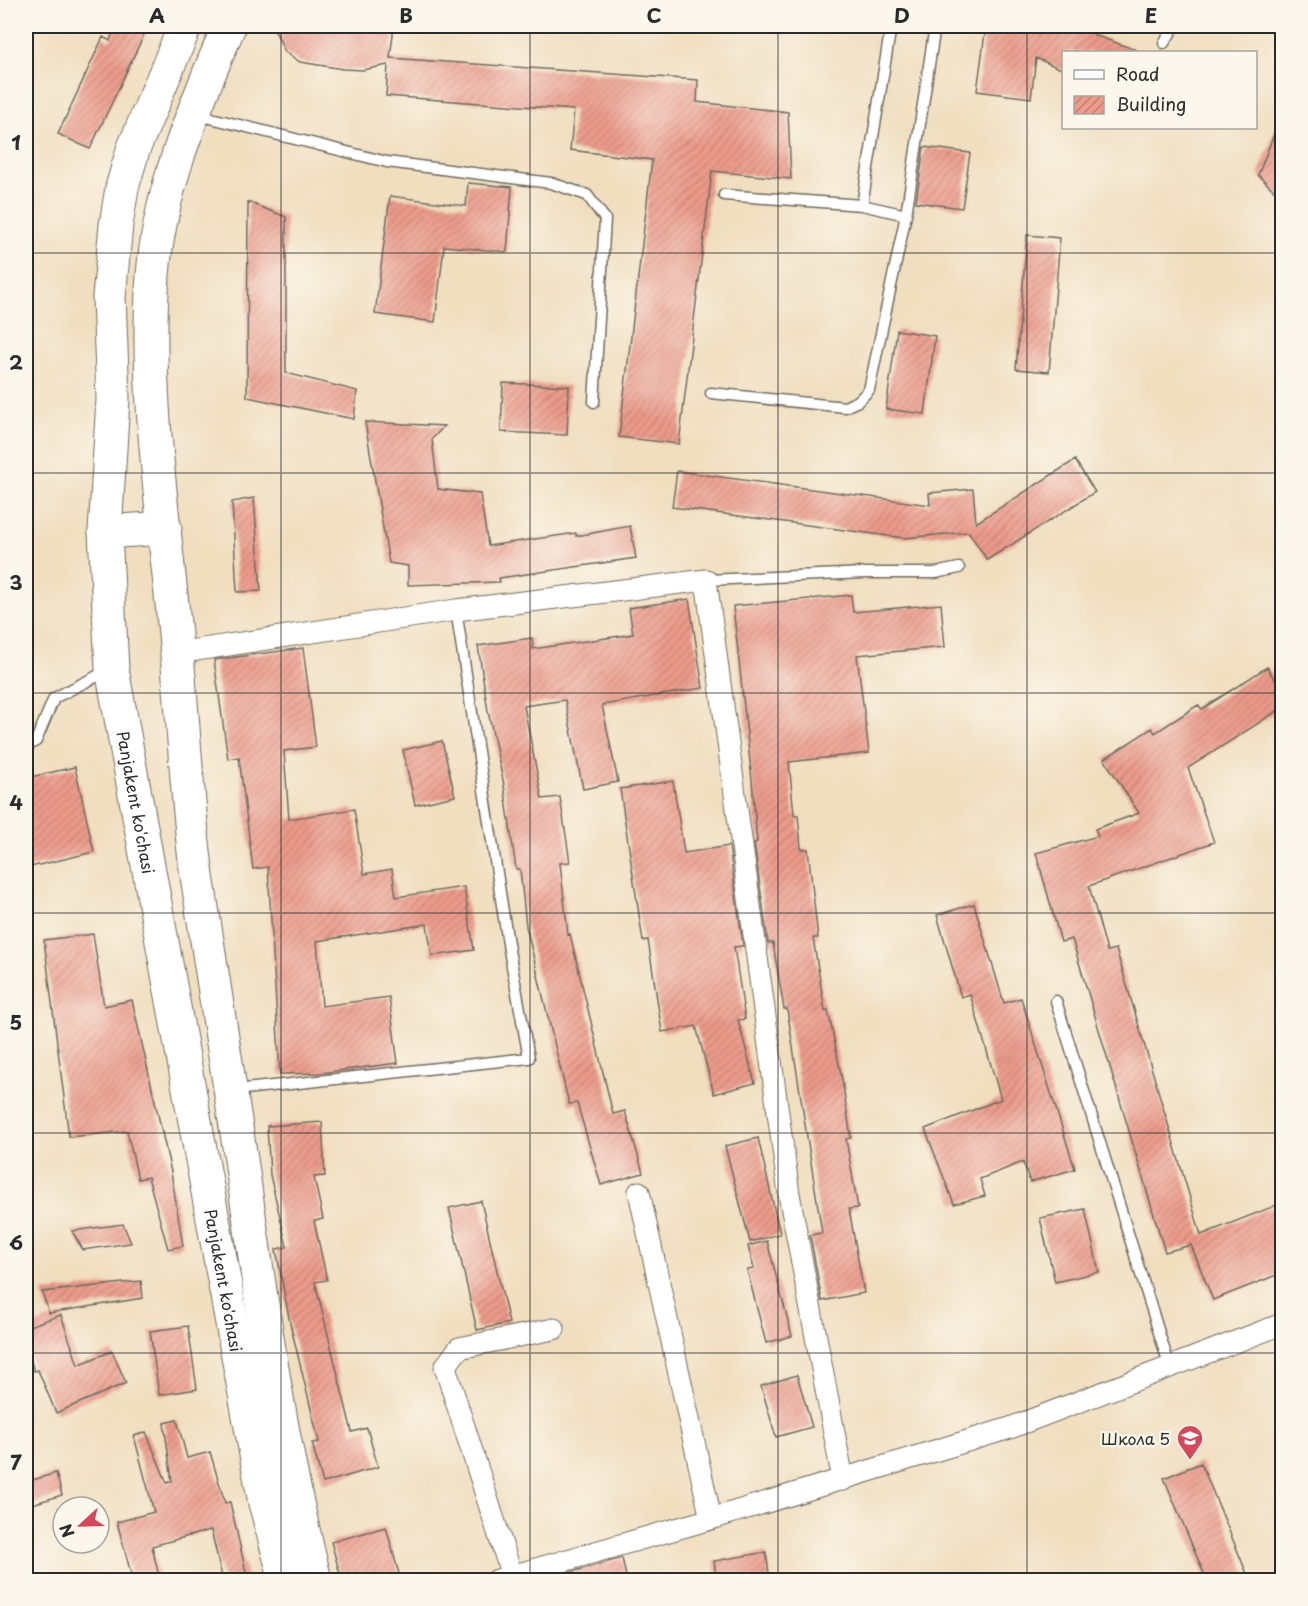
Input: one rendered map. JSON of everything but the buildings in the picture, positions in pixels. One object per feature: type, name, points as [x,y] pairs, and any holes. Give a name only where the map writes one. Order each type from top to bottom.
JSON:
[{"type":"main road","name":"Panjakent ko'chasi","points":[[185,26],[133,150],[122,188],[116,225],[109,297],[113,399],[105,532],[112,669],[265,1503],[286,1581]]},
{"type":"main road","name":"Panjakent ko'chasi","points":[[229,26],[192,114],[174,165],[161,217],[154,272],[153,364],[165,528],[197,873],[274,1392],[299,1518],[315,1581]]},
{"type":"main road","points":[[105,532],[165,528]]},
{"type":"street","points":[[177,653],[456,610],[706,580],[789,1194],[843,1480]]},
{"type":"street","points":[[639,1192],[711,1520]]},
{"type":"street","points":[[554,1329],[459,1348],[445,1367],[505,1578],[711,1520],[1010,1428],[1282,1324]]},
{"type":"lane","points":[[862,205],[891,26]]},
{"type":"lane","points":[[711,393],[844,407],[858,401],[869,390],[906,215],[935,26]]},
{"type":"lane","points":[[1164,43],[1175,26]]},
{"type":"lane","points":[[192,114],[387,162],[551,183],[587,195],[605,219],[594,402]]},
{"type":"lane","points":[[724,195],[862,205],[906,215]]},
{"type":"lane","points":[[706,580],[865,573],[935,573],[959,568]]},
{"type":"lane","points":[[231,1090],[529,1058],[507,938],[456,610]]},
{"type":"lane","points":[[26,747],[36,741],[54,698],[112,669]]},
{"type":"lane","points":[[1056,1001],[1170,1368]]},
{"type":"place","name":"Школа 5","points":[[1190,1461]]}]
